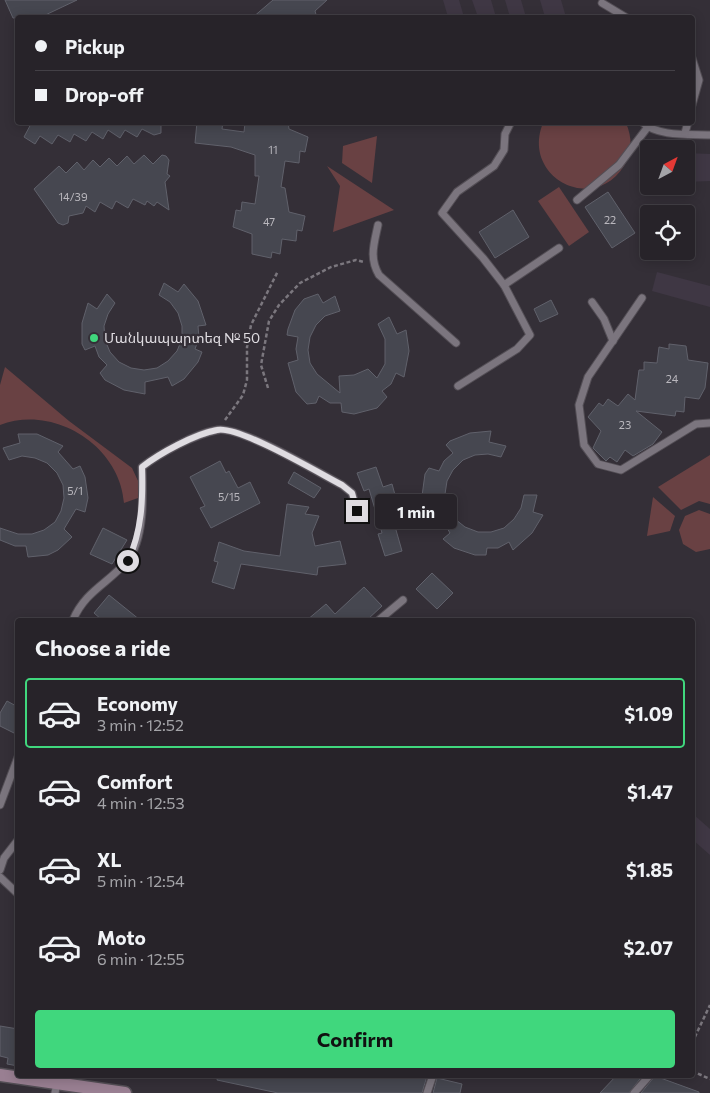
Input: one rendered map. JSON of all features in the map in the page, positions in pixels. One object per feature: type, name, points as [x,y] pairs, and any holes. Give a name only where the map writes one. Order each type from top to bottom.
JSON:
[{"type":"street","points":[[0,1075],[15,1077]]},
{"type":"street","points":[[21,1078],[125,1093]]},
{"type":"street","points":[[0,1081],[56,1090],[90,1093]]},
{"type":"lane","points":[[602,3],[622,15]]},
{"type":"lane","points":[[695,67],[699,80],[695,94]]},
{"type":"lane","points":[[458,386],[517,349],[530,335],[504,285],[484,258],[442,213],[457,192],[494,166],[504,150],[505,134],[510,125]]},
{"type":"lane","points":[[577,200],[619,165],[644,125],[685,133],[710,135]]},
{"type":"lane","points":[[685,133],[687,125]]},
{"type":"lane","points":[[378,225],[372,264],[379,275],[456,343]]},
{"type":"lane","points":[[504,285],[559,248]]},
{"type":"lane","points":[[642,298],[588,377],[579,405],[584,445],[598,464],[620,470],[696,424],[710,423]]},
{"type":"lane","points":[[592,302],[604,319],[612,341]]},
{"type":"lane","points":[[74,618],[92,591],[128,561],[135,545],[143,502],[142,467],[159,454],[218,429],[238,432],[342,485],[352,493],[357,511]]},
{"type":"lane","points":[[382,618],[403,600]]},
{"type":"lane","points":[[0,804],[15,766]]},
{"type":"lane","points":[[0,870],[4,858],[15,844]]},
{"type":"lane","points":[[0,877],[15,891]]},
{"type":"lane","points":[[428,1093],[432,1078]]},
{"type":"lane","points":[[634,1093],[647,1078]]},
{"type":"path","points":[[268,388],[261,365],[269,320],[280,304],[300,283],[331,267],[356,260],[372,264]]},
{"type":"path","points":[[218,429],[243,395],[248,380],[247,347],[251,325],[278,271]]},
{"type":"path","points":[[695,1037],[710,1005]]},
{"type":"path","points":[[695,1072],[710,1078]]},
{"type":"shaded area","points":[[443,0],[459,0],[463,15],[447,15]]},
{"type":"shaded area","points":[[472,0],[491,0],[495,15],[477,15]]},
{"type":"shaded area","points":[[505,0],[521,0],[525,15],[509,15]]},
{"type":"shaded area","points":[[540,0],[561,0],[565,15],[544,15]]},
{"type":"shaded area","points":[[543,125],[627,125],[631,145],[627,161],[611,180],[595,188],[579,188],[564,183],[551,173],[542,159],[539,142]]},
{"type":"shaded area","points":[[377,136],[372,183],[342,163],[343,146]]},
{"type":"shaded area","points":[[695,153],[710,154],[710,181],[695,182]]},
{"type":"shaded area","points":[[327,166],[394,210],[333,232],[340,186]]},
{"type":"shaded area","points":[[559,187],[589,232],[569,246],[538,201]]},
{"type":"shaded area","points":[[657,272],[710,286],[710,307],[652,291]]},
{"type":"shaded area","points":[[5,367],[69,421],[132,468],[139,483],[138,498],[124,503],[120,482],[110,463],[97,447],[80,434],[61,425],[41,420],[20,420],[0,425],[0,385]]},
{"type":"shaded area","points":[[710,455],[710,504],[699,501],[681,510],[658,487]]},
{"type":"shaded area","points":[[653,497],[675,516],[670,531],[647,536]]},
{"type":"shaded area","points":[[699,510],[710,514],[710,549],[696,552],[683,544],[679,530],[685,516]]},
{"type":"shaded area","points":[[695,816],[710,829],[710,855],[695,842]]},
{"type":"building","points":[[5,0],[77,0],[45,15],[15,15],[15,18],[13,18]]},
{"type":"building","points":[[273,0],[327,0],[315,11],[316,15],[256,15]]},
{"type":"building","points":[[30,125],[161,125],[161,133],[154,135],[142,129],[137,137],[125,130],[120,138],[108,130],[103,139],[92,132],[86,141],[74,134],[70,142],[58,135],[52,144],[40,136],[35,144],[24,137]]},
{"type":"building","points":[[197,125],[223,125],[222,129],[244,132],[245,125],[288,125],[289,129],[308,137],[305,152],[300,151],[299,163],[285,161],[281,187],[285,188],[289,212],[305,216],[302,231],[297,230],[296,241],[282,239],[280,254],[272,252],[271,258],[252,254],[252,234],[233,227],[236,210],[241,211],[242,202],[255,204],[259,176],[255,176],[255,155],[231,147],[195,143]]},
{"type":"building","points":[[144,155],[153,164],[162,155],[166,156],[169,160],[167,174],[170,176],[165,182],[169,210],[157,202],[154,206],[147,201],[145,205],[133,199],[128,208],[116,201],[112,209],[100,202],[95,212],[86,206],[83,213],[69,216],[68,223],[63,225],[58,223],[34,189],[59,166],[66,173],[77,162],[84,170],[93,160],[100,167],[109,158],[117,166],[127,156],[134,164]]},
{"type":"building","points":[[608,192],[635,233],[612,248],[585,207]]},
{"type":"building","points":[[513,210],[529,237],[495,258],[479,232]]},
{"type":"building","name":"Մանկապարտեզ № 50","points":[[164,283],[178,292],[184,284],[198,301],[206,325],[198,326],[199,338],[195,349],[202,352],[198,362],[184,379],[172,386],[168,377],[145,382],[145,394],[124,390],[105,380],[100,373],[107,365],[99,357],[95,346],[85,350],[82,344],[82,323],[88,303],[97,309],[107,294],[115,303],[108,314],[104,326],[105,340],[110,352],[119,362],[131,368],[144,370],[157,368],[168,361],[177,351],[182,339],[182,326],[178,313],[170,302],[159,295]]},
{"type":"building","points":[[318,294],[323,303],[335,296],[340,311],[325,316],[316,325],[310,337],[308,350],[310,363],[317,374],[340,393],[339,376],[354,375],[368,369],[377,378],[385,364],[385,339],[378,324],[389,317],[397,334],[406,330],[409,351],[404,377],[396,373],[391,384],[382,391],[387,397],[377,408],[354,414],[342,412],[341,403],[330,403],[319,396],[316,403],[307,404],[296,392],[288,363],[298,360],[296,349],[298,337],[287,335],[288,329],[295,310],[304,299]]},
{"type":"building","points":[[551,300],[558,314],[540,322],[534,309]]},
{"type":"building","points":[[669,344],[686,346],[688,360],[708,363],[705,388],[699,399],[685,397],[684,412],[676,411],[675,416],[636,411],[662,432],[653,444],[633,456],[625,450],[617,462],[610,457],[606,461],[593,448],[601,431],[588,417],[599,403],[603,406],[608,399],[618,406],[628,394],[635,400],[639,370],[644,370],[644,362],[657,363],[659,347],[669,349]]},
{"type":"building","points":[[491,431],[489,442],[506,446],[501,457],[488,454],[475,455],[463,460],[453,470],[447,481],[445,494],[448,507],[455,519],[465,527],[478,532],[491,532],[504,528],[514,519],[521,508],[524,495],[537,495],[533,512],[543,515],[532,533],[513,550],[509,542],[498,548],[487,548],[486,555],[475,555],[454,548],[443,539],[450,533],[438,513],[426,516],[422,496],[425,474],[429,468],[439,471],[444,461],[453,453],[446,445],[450,441],[470,433]]},
{"type":"building","points":[[18,434],[37,434],[63,446],[58,452],[73,469],[80,466],[85,477],[88,498],[85,512],[76,509],[64,529],[72,537],[58,550],[48,555],[28,557],[26,546],[15,546],[0,540],[0,528],[18,534],[32,534],[44,530],[55,522],[61,511],[64,498],[63,485],[57,473],[47,463],[35,458],[22,456],[9,460],[3,448],[20,443]]},
{"type":"building","points":[[220,461],[226,473],[229,471],[238,488],[250,482],[260,503],[211,528],[200,508],[205,506],[190,477]]},
{"type":"building","points":[[376,467],[383,487],[392,484],[397,502],[393,504],[399,522],[394,523],[402,551],[385,556],[378,534],[382,533],[369,489],[364,491],[357,473]]},
{"type":"building","points":[[294,472],[321,488],[314,498],[288,483]]},
{"type":"building","points":[[287,504],[309,507],[305,514],[319,516],[312,533],[315,546],[340,541],[346,564],[318,567],[317,575],[241,564],[234,589],[212,582],[218,562],[214,561],[219,542],[244,551],[280,556]]},
{"type":"building","points":[[103,528],[127,540],[112,564],[90,554]]},
{"type":"building","points":[[432,573],[453,593],[437,609],[416,589]]},
{"type":"building","points":[[364,587],[382,606],[369,618],[309,618],[326,604],[335,614]]},
{"type":"building","points":[[109,595],[138,618],[100,618],[94,613]]},
{"type":"building","points":[[7,701],[15,705],[15,734],[0,726],[0,713]]},
{"type":"building","points":[[0,1026],[15,1028],[15,1065],[7,1064],[8,1058],[0,1056]]},
{"type":"building","points":[[217,1078],[426,1078],[422,1093],[278,1093],[217,1080]]},
{"type":"building","points":[[437,1078],[462,1084],[460,1093],[433,1093]]},
{"type":"building","points":[[614,1078],[641,1078],[629,1093],[600,1093]]},
{"type":"building","points":[[653,1078],[660,1078],[699,1092],[699,1093],[641,1093]]},
{"type":"place","name":"Մանկապարտեզ № 50","points":[[94,338]]},
{"type":"route","points":[[128,561],[135,545],[140,525],[143,502],[142,467],[159,454],[218,429],[238,432],[342,485],[352,493],[357,511]]}]
